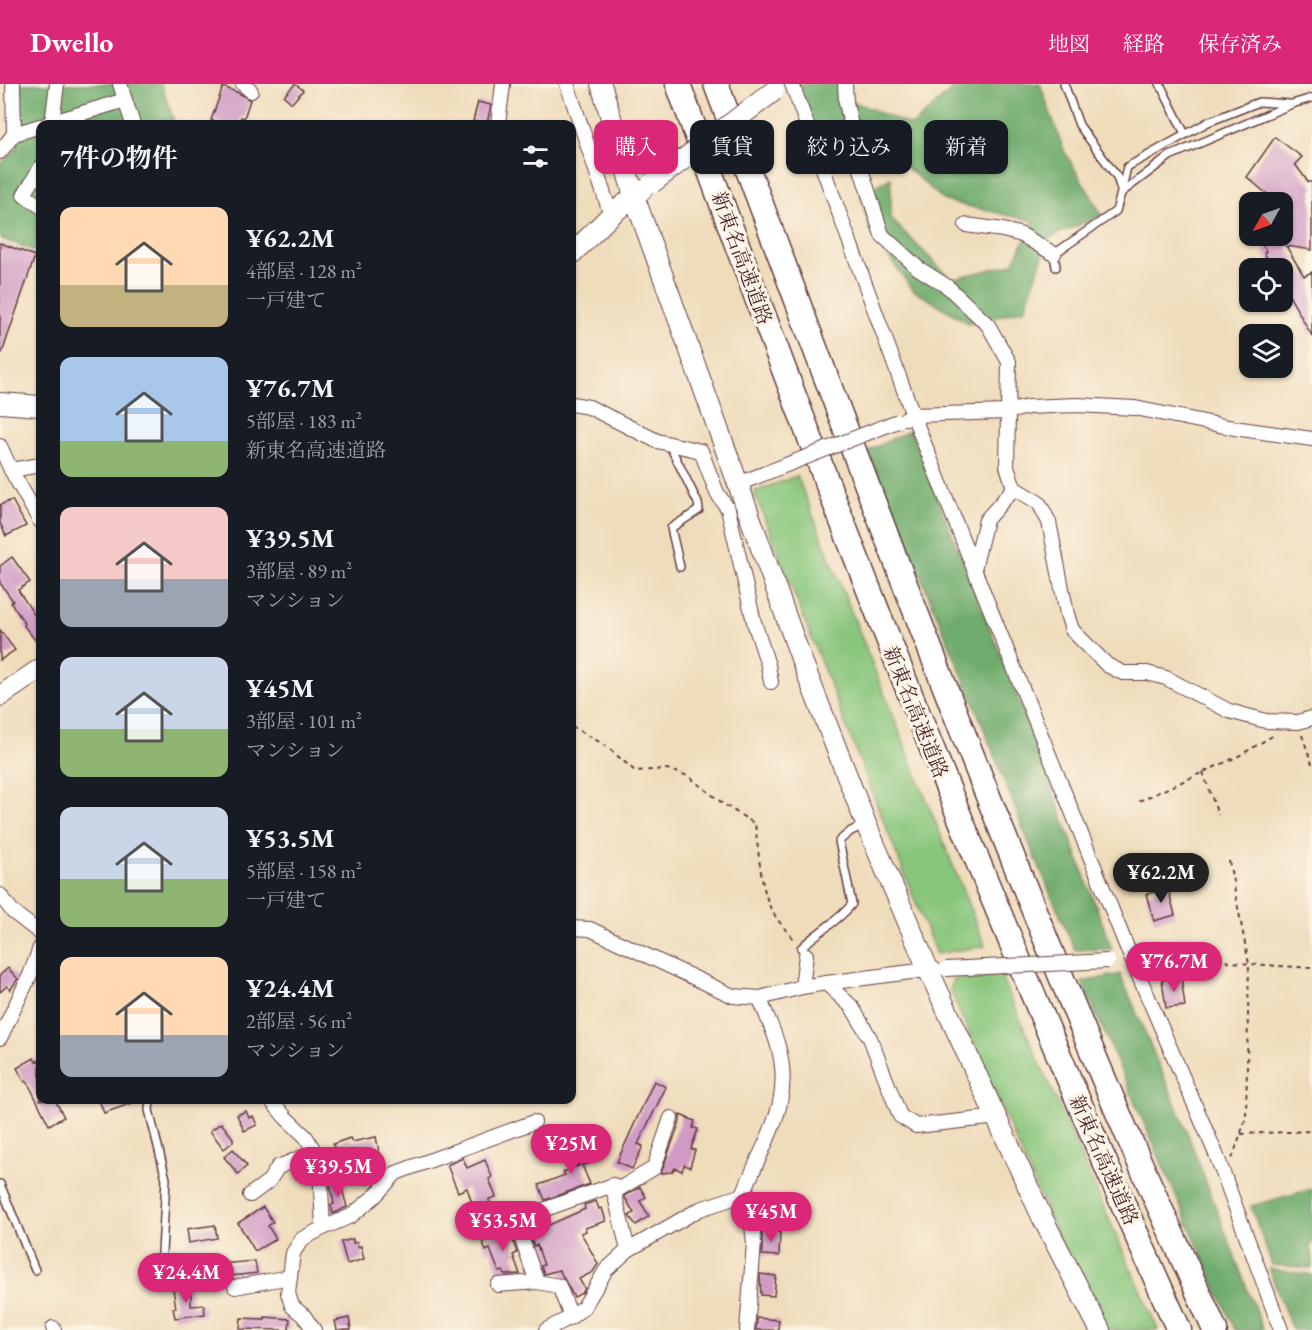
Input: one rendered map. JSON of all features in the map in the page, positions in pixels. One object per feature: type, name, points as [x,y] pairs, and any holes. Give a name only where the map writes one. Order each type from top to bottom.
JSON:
[{"type":"highway","name":"新東名高速道路","points":[[678,84],[760,306],[928,744],[1078,1102],[1179,1330]]},
{"type":"highway","name":"新東名高速道路","points":[[716,84],[875,508],[981,778],[1117,1110],[1215,1330]]},
{"type":"street","points":[[13,84],[14,134]]},
{"type":"street","points":[[47,120],[57,84]]},
{"type":"street","points":[[120,84],[132,120]]},
{"type":"street","points":[[498,120],[503,84]]},
{"type":"street","points":[[567,84],[611,215]]},
{"type":"street","points":[[601,84],[634,196],[743,482],[802,661],[866,824],[937,969],[998,1118],[1042,1217],[1101,1330]]},
{"type":"street","points":[[845,84],[846,102],[859,163],[882,235],[918,267],[948,287],[988,325],[1009,362],[1007,466],[1014,488],[1039,503],[1050,522],[1066,614],[1072,630],[1107,665],[1123,673],[1147,673],[1166,678],[1229,711],[1266,721],[1298,722],[1312,718]]},
{"type":"street","points":[[576,250],[634,196],[784,86],[974,569],[1132,960],[1219,1166],[1281,1330]]},
{"type":"street","points":[[73,120],[124,100]]},
{"type":"street","points":[[0,152],[14,134],[36,128]]},
{"type":"street","points":[[36,175],[24,195],[36,203]]},
{"type":"street","points":[[966,225],[1003,230],[1022,236],[1055,260]]},
{"type":"street","points":[[0,403],[36,406]]},
{"type":"street","points":[[576,405],[589,407],[657,441],[701,452],[717,493],[728,508],[754,622],[771,682]]},
{"type":"street","points":[[717,493],[914,415],[1007,412],[1028,407],[1076,405],[1135,408],[1234,428],[1312,439]]},
{"type":"street","points":[[0,446],[36,514]]},
{"type":"street","points":[[11,470],[36,466]]},
{"type":"street","points":[[974,569],[986,520],[1014,488]]},
{"type":"street","points":[[0,696],[36,672]]},
{"type":"street","points":[[0,895],[13,912],[36,930]]},
{"type":"street","points":[[576,928],[590,929],[733,996],[760,998],[826,983],[937,969],[1132,960]]},
{"type":"street","points":[[802,987],[804,951]]},
{"type":"street","points":[[0,1038],[36,959]]},
{"type":"street","points":[[826,983],[852,1007],[870,1038],[900,1116],[916,1126],[998,1118]]},
{"type":"street","points":[[747,1330],[754,1243],[752,1217],[743,1195],[754,1165],[776,1121],[784,1091],[778,1046],[760,998]]},
{"type":"street","points":[[274,1104],[306,1137],[315,1152],[320,1169],[323,1228]]},
{"type":"street","points":[[614,1192],[654,1168],[671,1118]]},
{"type":"street","points":[[314,1330],[304,1316],[292,1306],[288,1293],[294,1253],[302,1239],[351,1216],[375,1196],[396,1173],[534,1122]]},
{"type":"street","points":[[250,1195],[270,1181],[278,1167],[315,1152]]},
{"type":"street","points":[[537,1282],[515,1220],[613,1185],[628,1250]]},
{"type":"street","points":[[546,1330],[571,1317],[584,1306],[606,1270],[628,1250],[700,1209],[743,1195]]},
{"type":"street","points":[[235,1287],[291,1277]]},
{"type":"street","points":[[498,1285],[537,1282],[559,1286],[571,1317]]},
{"type":"lane","points":[[1064,84],[1078,125],[1117,177],[1121,192]]},
{"type":"lane","points":[[1160,84],[1185,134]]},
{"type":"lane","points":[[1121,192],[1170,156],[1292,104],[1312,98]]},
{"type":"lane","points":[[1055,260],[1116,211],[1127,167],[1208,122],[1259,102],[1292,104]]},
{"type":"lane","points":[[669,444],[698,503],[699,510],[671,528],[680,567]]},
{"type":"lane","points":[[804,951],[815,934],[842,917],[852,904],[839,841],[851,831],[866,824]]},
{"type":"lane","points":[[150,1104],[149,1110],[166,1179],[161,1270]]},
{"type":"lane","points":[[0,1184],[35,1270]]},
{"type":"path","points":[[1139,801],[1237,757],[1277,733],[1280,721]]},
{"type":"path","points":[[1298,722],[1312,764]]},
{"type":"path","points":[[576,728],[606,746],[635,771],[667,769],[688,776],[700,783],[724,805],[755,824],[765,892],[770,906],[775,916],[804,951]]},
{"type":"path","points":[[1203,772],[1218,815]]},
{"type":"path","points":[[1219,1166],[1234,1158],[1246,1118],[1249,964],[1229,861]]},
{"type":"path","points":[[1132,960],[1191,957],[1312,968]]},
{"type":"path","points":[[1241,1134],[1312,1131]]},
{"type":"green space","points":[[20,84],[161,84],[174,120],[36,120],[36,252],[0,238],[0,164],[16,150]]},
{"type":"green space","points":[[796,84],[841,84],[842,97],[898,120],[807,120]]},
{"type":"green space","points":[[958,84],[1040,84],[1064,151],[1102,215],[1049,238],[1025,309],[970,324],[913,290],[870,232],[861,194],[891,178],[891,219],[951,279],[1013,264],[1034,221],[945,201],[912,172],[912,126]]},
{"type":"green space","points":[[910,430],[1014,688],[1112,949],[1075,950],[868,451]]},
{"type":"green space","points":[[797,476],[985,946],[936,954],[754,492]]},
{"type":"green space","points":[[1120,974],[1183,1122],[1263,1330],[1235,1330],[1082,982]]},
{"type":"green space","points":[[1001,976],[1158,1330],[1105,1330],[1067,1258],[950,990],[954,979]]},
{"type":"green space","points":[[1312,1189],[1312,1244],[1309,1247],[1312,1252],[1312,1268],[1272,1265],[1251,1206]]},
{"type":"green space","points":[[1269,1269],[1312,1275],[1312,1330],[1292,1330]]},
{"type":"building","points":[[295,84],[303,90],[292,103],[284,96]]},
{"type":"building","points":[[223,87],[250,100],[244,118],[211,120]]},
{"type":"building","points":[[478,102],[491,105],[488,120],[473,120]]},
{"type":"building","points":[[1275,137],[1302,157],[1295,164],[1308,182],[1312,182],[1312,250],[1286,246],[1293,246],[1293,192],[1265,192],[1247,177]]},
{"type":"building","points":[[0,243],[35,256],[2,353],[0,352]]},
{"type":"building","points":[[1263,246],[1286,246],[1304,276],[1312,272],[1312,336],[1293,302],[1293,258],[1267,258],[1264,253],[1266,251]]},
{"type":"building","points":[[12,500],[26,526],[6,536],[0,523],[0,505]]},
{"type":"building","points":[[12,557],[30,582],[18,590],[36,615],[36,641],[24,626],[25,624],[11,603],[13,601],[0,583],[0,566]]},
{"type":"building","points":[[0,630],[15,650],[0,660]]},
{"type":"building","points":[[1168,888],[1175,915],[1154,921],[1146,894]]},
{"type":"building","points":[[8,968],[18,979],[10,990],[7,986],[0,992],[0,975]]},
{"type":"building","points":[[1181,977],[1185,1006],[1166,1008],[1162,980]]},
{"type":"building","points":[[34,1058],[36,1062],[36,1099],[27,1081],[25,1082],[17,1068]]},
{"type":"building","points":[[654,1081],[666,1087],[638,1144],[643,1146],[632,1169],[617,1162]]},
{"type":"building","points":[[38,1104],[57,1104],[64,1117],[49,1125]]},
{"type":"building","points":[[101,1104],[130,1104],[104,1113]]},
{"type":"building","points":[[246,1111],[249,1118],[253,1116],[257,1125],[244,1131],[237,1115]]},
{"type":"building","points":[[680,1115],[695,1121],[693,1128],[698,1129],[691,1149],[695,1150],[690,1167],[684,1165],[682,1171],[675,1168],[672,1172],[661,1173],[680,1121]]},
{"type":"building","points":[[221,1123],[233,1138],[233,1142],[224,1149],[210,1131]]},
{"type":"building","points":[[376,1137],[380,1156],[340,1166],[333,1144],[350,1138],[352,1142]]},
{"type":"building","points":[[599,1147],[601,1157],[591,1158],[592,1163],[582,1165],[590,1184],[545,1200],[539,1185],[565,1175],[563,1172],[580,1165],[576,1165],[574,1151]]},
{"type":"building","points":[[233,1149],[247,1166],[238,1174],[224,1157]]},
{"type":"building","points":[[463,1158],[467,1168],[485,1160],[492,1177],[489,1179],[496,1197],[489,1199],[491,1213],[477,1218],[467,1188],[458,1192],[447,1165]]},
{"type":"building","points":[[340,1181],[347,1207],[333,1214],[331,1205],[334,1204],[330,1184]]},
{"type":"building","points":[[640,1187],[646,1197],[640,1201],[649,1216],[636,1225],[629,1216],[634,1213],[624,1196]]},
{"type":"building","points":[[596,1201],[599,1209],[602,1208],[606,1221],[585,1228],[586,1231],[581,1233],[598,1264],[593,1272],[579,1279],[585,1289],[574,1297],[559,1270],[544,1274],[541,1266],[544,1265],[537,1245],[534,1246],[526,1225],[542,1220],[545,1226],[549,1225],[585,1209],[584,1205]]},
{"type":"building","points":[[263,1207],[273,1222],[268,1226],[276,1239],[255,1251],[238,1223]]},
{"type":"building","points":[[215,1225],[217,1238],[189,1243],[187,1229]]},
{"type":"building","points":[[509,1229],[517,1253],[513,1255],[520,1274],[505,1275],[503,1271],[499,1272],[490,1249],[486,1251],[482,1240]]},
{"type":"building","points":[[762,1231],[780,1232],[779,1256],[762,1255]]},
{"type":"building","points":[[353,1239],[353,1243],[357,1242],[358,1247],[361,1246],[364,1259],[347,1264],[341,1242]]},
{"type":"building","points":[[255,1261],[257,1273],[231,1276],[232,1279],[229,1280],[198,1285],[195,1266]]},
{"type":"building","points":[[760,1274],[776,1276],[774,1296],[761,1295]]},
{"type":"building","points":[[191,1286],[191,1306],[204,1305],[205,1314],[175,1318],[173,1289]]},
{"type":"building","points":[[265,1317],[290,1319],[289,1330],[240,1329],[241,1318],[265,1319]]},
{"type":"building","points":[[349,1318],[351,1330],[337,1330],[335,1321]]},
{"type":"building","points":[[757,1318],[779,1320],[778,1330],[756,1330]]}]
